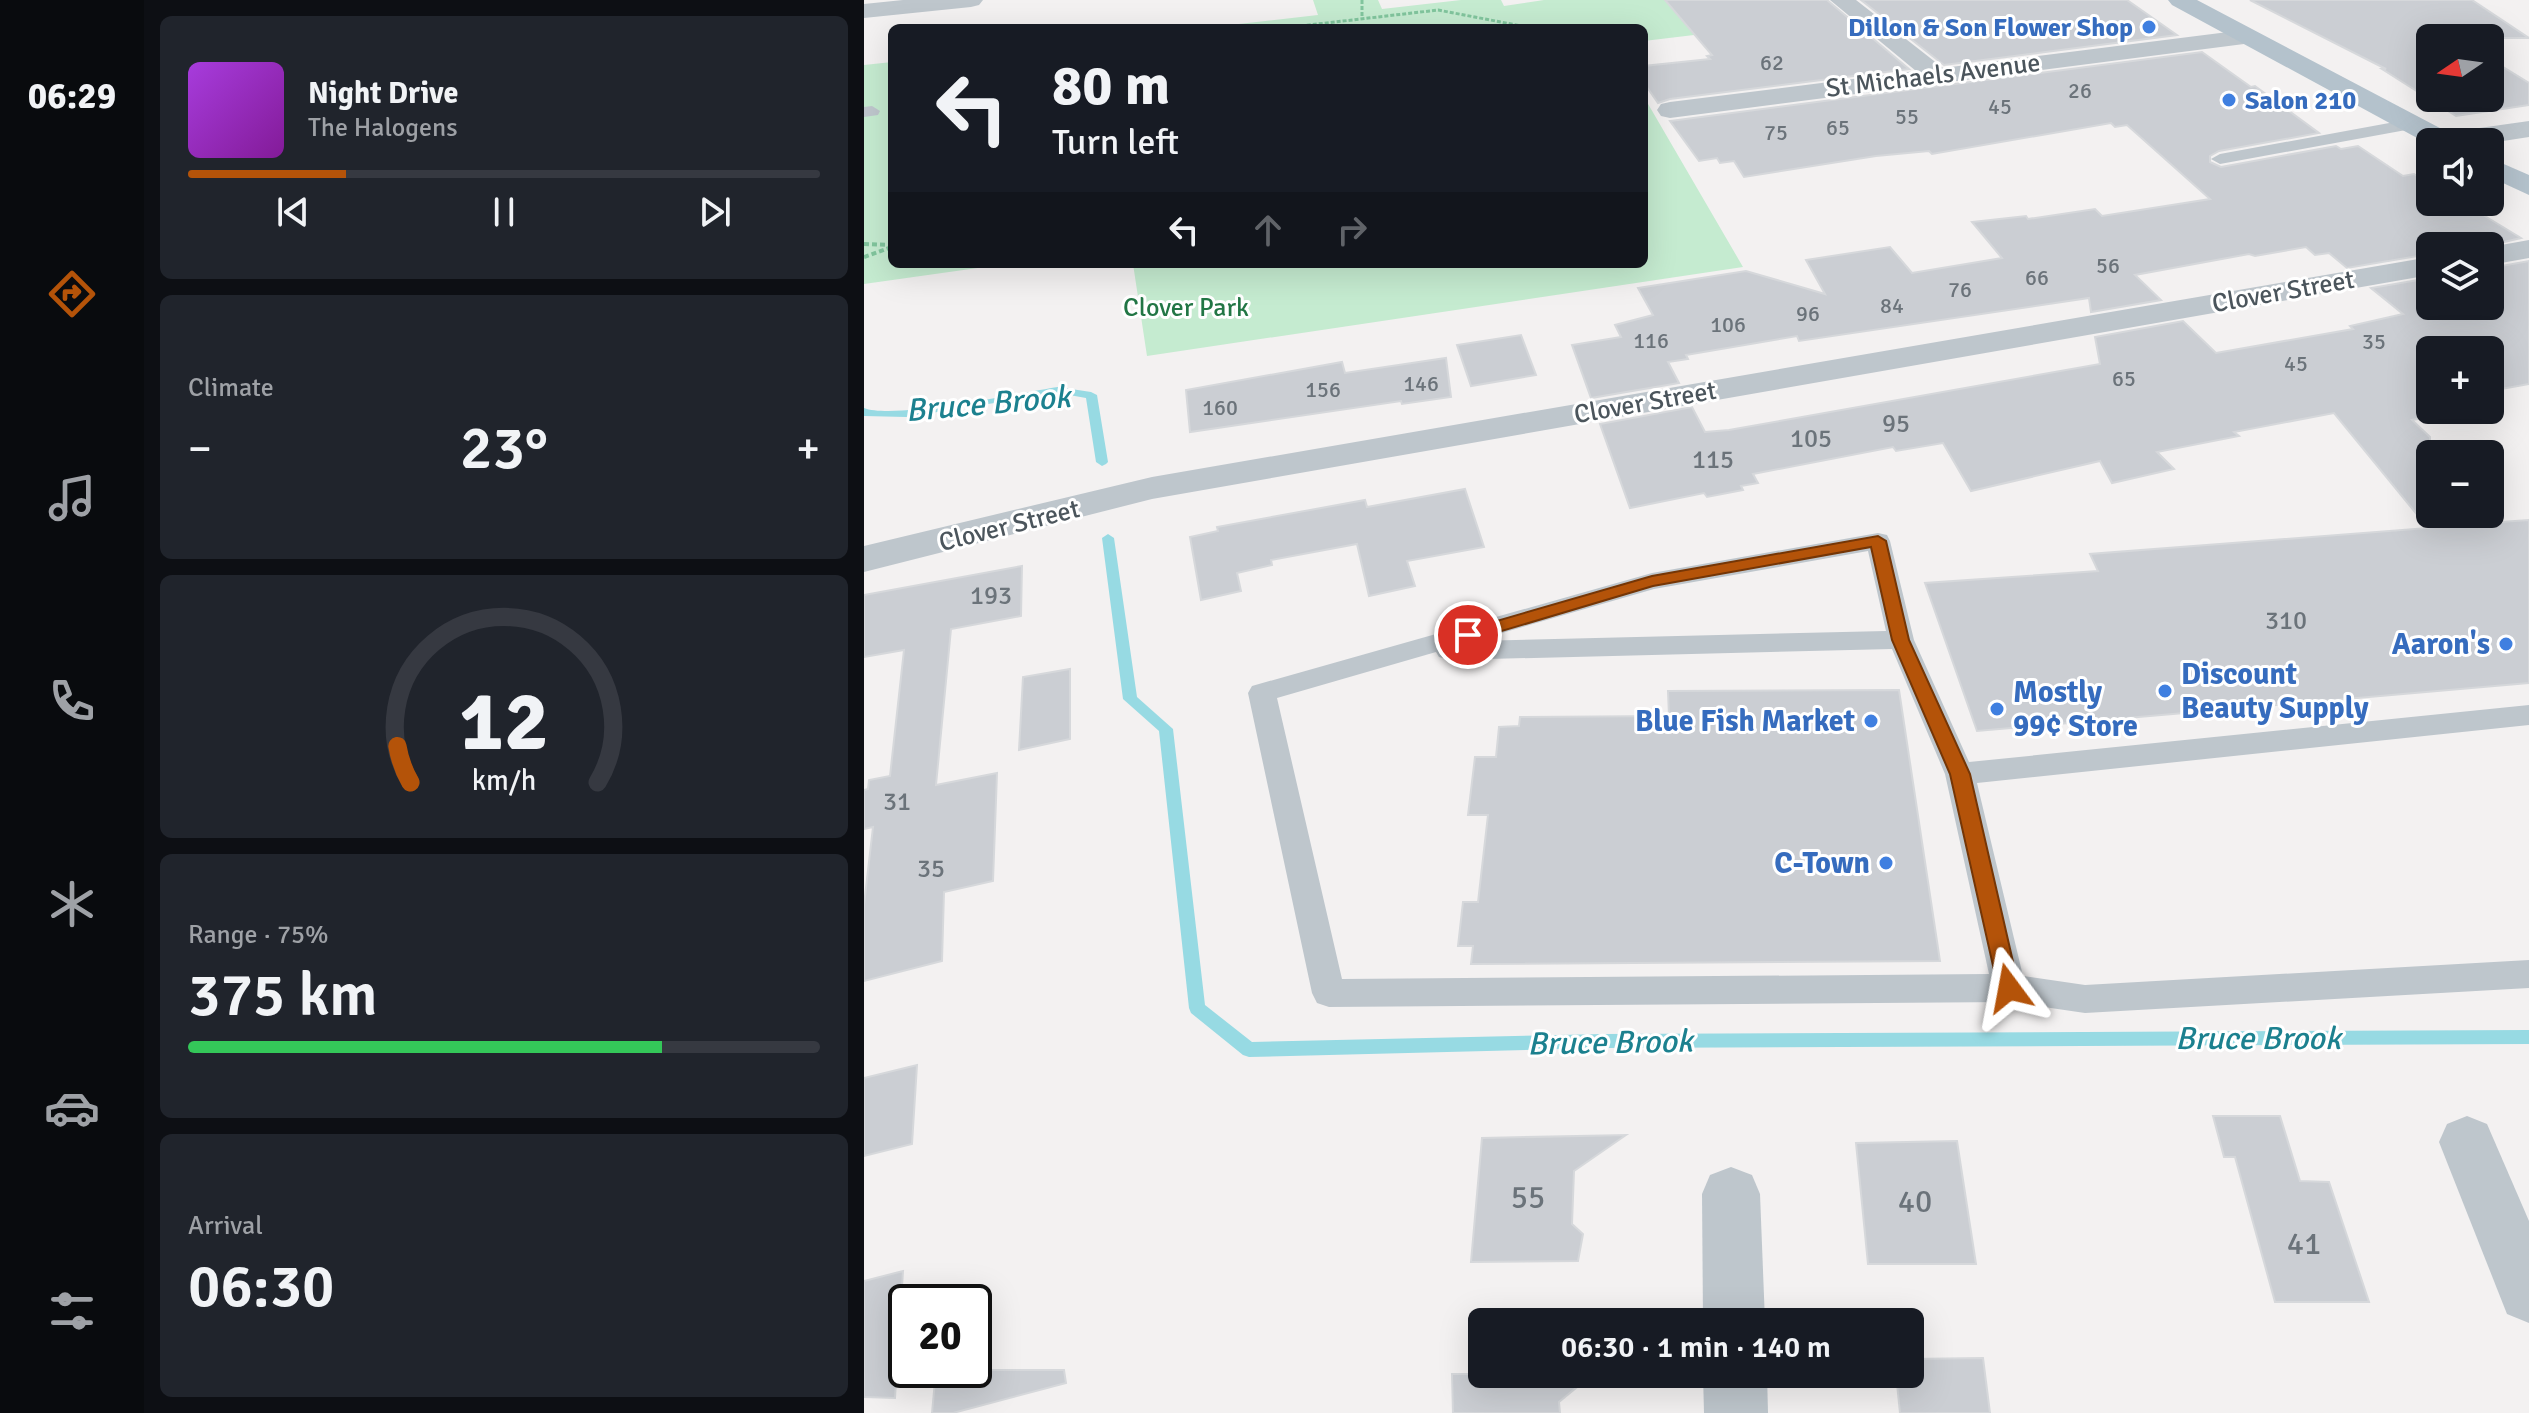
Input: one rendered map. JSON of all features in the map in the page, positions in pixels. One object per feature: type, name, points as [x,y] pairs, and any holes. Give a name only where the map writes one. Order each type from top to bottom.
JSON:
[{"type":"main road","points":[[2180,0],[2419,128]]},
{"type":"main road","points":[[2504,173],[2529,186]]},
{"type":"street","points":[[864,11],[971,0]]},
{"type":"street","points":[[1842,0],[1935,74]]},
{"type":"street","name":"St Michaels Avenue","points":[[1670,110],[2244,37]]},
{"type":"street","points":[[2504,133],[2529,129]]},
{"type":"street","points":[[2504,253],[2529,249]]},
{"type":"street","name":"Clover Street","points":[[864,559],[1152,488],[2416,268]]},
{"type":"street","points":[[2467,1142],[2529,1293]]},
{"type":"street","points":[[1731,1194],[1734,1308]]},
{"type":"street","points":[[1735,1388],[1736,1413]]},
{"type":"lane","points":[[2220,159],[2411,124]]},
{"type":"lane","points":[[2009,988],[1960,774],[1901,640],[1878,541],[1652,581],[1262,693],[1329,993],[2009,988],[2085,999],[2529,974]]},
{"type":"lane","points":[[1407,653],[1901,640]]},
{"type":"lane","points":[[1960,774],[2529,715]]},
{"type":"path","points":[[1362,0],[1362,18]]},
{"type":"path","points":[[1315,24],[1438,10],[1511,24]]},
{"type":"path","points":[[864,244],[888,246]]},
{"type":"path","points":[[864,257],[888,248]]},
{"type":"green space","points":[[1313,0],[1378,0],[1382,9],[1461,0],[1501,0],[1504,6],[1544,0],[1679,0],[1719,32],[1648,41],[1648,24],[1238,24],[1318,15]]},
{"type":"green space","points":[[888,62],[888,268],[978,268],[864,284],[864,65]]},
{"type":"green space","name":"Clover Park","points":[[1648,104],[1743,267],[1147,356],[1134,268],[1648,268]]},
{"type":"building","points":[[1665,0],[1827,0],[1909,69],[1658,103],[1648,89],[1648,66],[1710,59],[1707,56],[1712,55]]},
{"type":"building","points":[[1861,0],[2127,0],[2177,35],[1944,65]]},
{"type":"building","points":[[2250,0],[2472,0],[2529,38],[2504,38],[2504,24],[2416,24],[2416,91],[2382,69],[2386,69]]},
{"type":"building","points":[[2202,52],[2319,133],[2219,151],[2210,156],[2210,162],[2221,167],[2336,146],[2341,149],[2358,146],[2403,176],[2416,175],[2416,216],[2485,216],[2521,238],[2504,242],[2504,232],[2416,232],[2416,256],[2347,268],[2329,253],[2315,255],[2306,247],[2255,256],[2249,254],[2135,275],[2161,300],[2091,312],[2089,298],[1799,341],[1797,336],[1686,355],[1688,359],[1668,362],[1679,383],[1591,398],[1572,345],[1621,337],[1615,325],[1653,315],[1638,288],[1746,271],[1825,294],[1806,260],[1890,247],[1912,273],[2002,258],[1972,222],[2026,216],[2028,219],[2095,209],[2102,216],[2210,199],[2127,125],[2115,127],[2111,123],[1932,154],[1929,151],[1876,156],[1744,177],[1734,161],[1720,163],[1717,158],[1699,161],[1670,121]]},
{"type":"building","points":[[2504,68],[2529,83],[2529,105],[2504,109]]},
{"type":"building","points":[[2450,112],[2483,112],[2456,116]]},
{"type":"building","points":[[2529,261],[2529,384],[2504,388],[2504,336],[2416,336],[2416,419],[2412,420],[2430,440],[2416,440],[2416,513],[2334,413],[2234,432],[2239,436],[2157,452],[2174,469],[2112,483],[2100,461],[1971,491],[1943,443],[1896,451],[1893,447],[1753,474],[1758,483],[1741,486],[1743,490],[1707,497],[1704,493],[1630,508],[1600,424],[1692,407],[1705,432],[1729,430],[2100,364],[2095,337],[2183,321],[2216,353],[2353,329],[2350,326],[2403,314],[2371,288],[2416,280],[2416,320],[2504,320],[2504,265]]},
{"type":"building","points":[[1521,335],[1536,375],[1471,386],[1457,345]]},
{"type":"building","points":[[1446,358],[1451,397],[1402,404],[1401,401],[1190,432],[1186,390],[1342,362],[1345,373]]},
{"type":"building","points":[[1465,489],[1484,547],[1407,561],[1415,586],[1369,596],[1357,544],[1271,560],[1272,565],[1237,573],[1241,591],[1201,600],[1190,537],[1218,531],[1217,527],[1365,500],[1367,507]]},
{"type":"building","points":[[2529,520],[2529,683],[1977,731],[1925,583],[2098,571],[2090,554],[2428,528],[2504,528],[2504,522]]},
{"type":"building","points":[[1022,566],[1021,616],[951,629],[936,785],[997,773],[993,881],[944,892],[942,961],[864,981],[864,905],[873,827],[864,829],[864,790],[868,789],[869,780],[890,776],[904,650],[864,657],[864,595]]},
{"type":"building","points":[[1070,669],[1070,739],[1019,750],[1023,677]]},
{"type":"building","points":[[1899,690],[1940,961],[1471,964],[1473,946],[1458,946],[1463,902],[1478,902],[1488,815],[1468,815],[1475,757],[1496,757],[1499,727],[1519,726],[1520,717],[1669,716],[1668,691]]},
{"type":"building","points":[[917,1065],[912,1144],[864,1156],[864,1078]]},
{"type":"building","points":[[2213,1116],[2280,1116],[2300,1181],[2329,1182],[2369,1302],[2275,1302],[2235,1157],[2224,1157]]},
{"type":"building","points":[[1626,1135],[1574,1171],[1572,1224],[1583,1234],[1578,1261],[1471,1262],[1482,1138]]},
{"type":"building","points":[[1957,1141],[1976,1264],[1868,1264],[1856,1143]]},
{"type":"building","points":[[903,1271],[902,1284],[888,1284],[888,1388],[896,1388],[895,1398],[864,1397],[864,1281]]},
{"type":"building","points":[[1983,1358],[1990,1413],[1900,1413],[1897,1388],[1924,1388],[1924,1359]]},
{"type":"building","points":[[992,1370],[1064,1370],[1066,1383],[953,1413],[932,1413],[934,1388],[992,1388]]},
{"type":"building","points":[[1452,1374],[1468,1374],[1468,1388],[1576,1388],[1559,1402],[1560,1413],[1453,1413]]},
{"type":"waterway","name":"Bruce Brook","points":[[864,411],[868,414],[906,414],[1058,390],[1091,395],[1102,462]]},
{"type":"waterway","name":"Bruce Brook","points":[[1108,538],[1130,699],[1166,729],[1197,1008],[1249,1050],[1604,1041],[2529,1037]]},
{"type":"place","name":"Dillon & Son Flower Shop","points":[[2149,27]]},
{"type":"place","name":"Salon 210","points":[[2229,100]]},
{"type":"place","name":"Aaron's","points":[[2506,644]]},
{"type":"place","name":"Discount Beauty Supply","points":[[2165,691]]},
{"type":"place","name":"Mostly 99¢ Store","points":[[1997,709]]},
{"type":"place","name":"Blue Fish Market","points":[[1871,721]]},
{"type":"place","name":"C-Town","points":[[1886,863]]},
{"type":"route","points":[[1468,635],[1652,581],[1878,541],[1901,640],[1960,774],[2009,988]]}]
